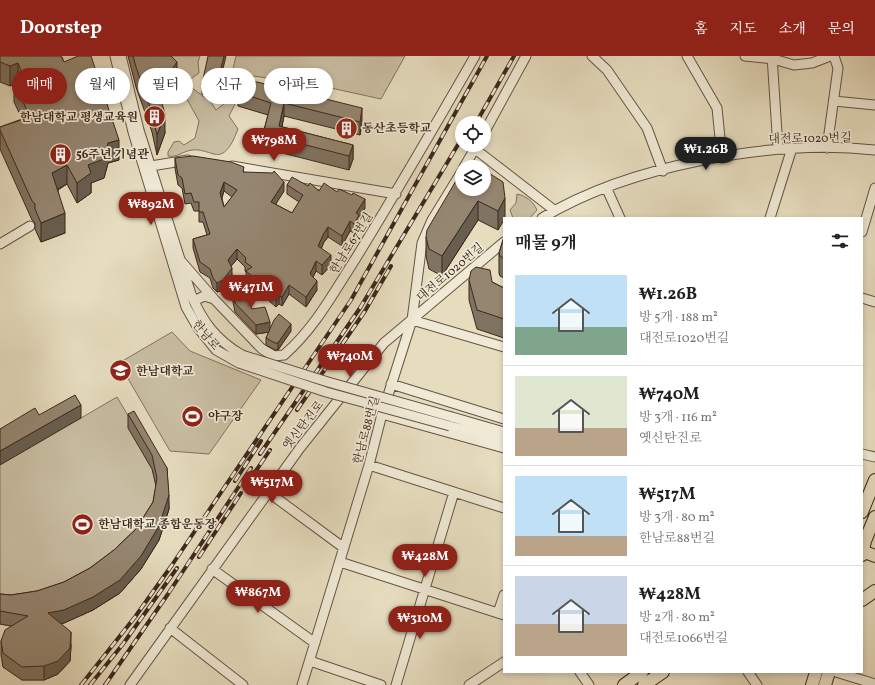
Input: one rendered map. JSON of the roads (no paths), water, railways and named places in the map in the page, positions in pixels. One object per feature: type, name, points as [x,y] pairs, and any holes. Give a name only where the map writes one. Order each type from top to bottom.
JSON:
[{"type":"main road","points":[[863,491],[875,479]]},
{"type":"main road","points":[[863,509],[875,479]]},
{"type":"main road","points":[[875,517],[864,547],[875,556]]},
{"type":"main road","points":[[863,599],[875,591]]},
{"type":"main road","points":[[624,685],[641,673]]},
{"type":"main road","points":[[644,685],[662,673]]},
{"type":"main road","points":[[812,685],[816,673]]},
{"type":"main road","points":[[825,685],[829,673]]},
{"type":"street","name":"한남로","points":[[115,56],[133,132],[186,307],[198,328],[216,350],[326,392],[503,432]]},
{"type":"street","name":"한남로","points":[[122,56],[139,130],[194,301],[200,316],[212,332],[240,359]]},
{"type":"street","name":"한남로67번길","points":[[181,261],[214,299],[262,349],[274,356],[284,356],[309,330],[396,194],[475,56]]},
{"type":"street","points":[[491,120],[526,56]]},
{"type":"street","points":[[592,56],[607,70],[647,128],[663,171]]},
{"type":"street","points":[[688,56],[717,108],[722,158]]},
{"type":"street","points":[[744,56],[772,58],[794,65],[812,63],[830,56]]},
{"type":"street","points":[[827,148],[838,68],[834,56]]},
{"type":"street","points":[[772,58],[778,148]]},
{"type":"street","points":[[834,101],[875,105]]},
{"type":"street","name":"대전로1020번길","points":[[544,217],[554,210],[606,188],[663,171],[722,158],[778,148],[875,150]]},
{"type":"street","points":[[770,217],[792,148]]},
{"type":"street","points":[[482,152],[554,210]]},
{"type":"street","points":[[151,166],[193,159],[201,161]]},
{"type":"street","points":[[224,165],[396,194]]},
{"type":"street","points":[[455,182],[432,220],[422,243],[412,320],[503,347]]},
{"type":"street","points":[[606,188],[620,217]]},
{"type":"street","points":[[863,229],[875,188]]},
{"type":"street","points":[[0,244],[30,226]]},
{"type":"street","name":"대전로1020번길","points":[[412,320],[503,243]]},
{"type":"street","points":[[194,301],[204,296],[214,299]]},
{"type":"street","points":[[863,298],[875,302]]},
{"type":"street","name":"한남로88번길","points":[[302,685],[369,465],[391,384],[412,320]]},
{"type":"street","name":"옛신탄진로","points":[[130,685],[268,492],[350,384],[384,343],[412,320]]},
{"type":"street","points":[[391,384],[503,420]]},
{"type":"street","points":[[382,414],[503,448]]},
{"type":"street","name":"한남로","points":[[451,421],[503,440]]},
{"type":"street","points":[[863,454],[875,457]]},
{"type":"street","points":[[369,465],[503,508]]},
{"type":"street","points":[[268,492],[344,548]]},
{"type":"street","points":[[396,685],[454,492]]},
{"type":"street","points":[[340,562],[501,614],[503,602]]},
{"type":"street","points":[[212,569],[315,642]]},
{"type":"street","points":[[170,628],[234,682],[243,685]]},
{"type":"street","points":[[310,661],[380,685]]},
{"type":"street","points":[[469,685],[503,663]]},
{"type":"street","points":[[581,673],[589,685]]},
{"type":"street","points":[[749,673],[757,685]]},
{"type":"street","points":[[839,673],[875,684]]},
{"type":"railway","points":[[81,685],[135,617],[172,565],[351,300],[487,56]]},
{"type":"railway","points":[[480,116],[514,56]]},
{"type":"railway","points":[[260,454],[360,308],[455,150]]},
{"type":"railway","points":[[297,410],[365,311],[391,266]]},
{"type":"railway","points":[[235,481],[261,441]]},
{"type":"railway","points":[[251,478],[270,450]]},
{"type":"railway","points":[[105,685],[168,594],[251,468]]},
{"type":"railway","points":[[199,557],[241,493]]},
{"type":"railway","points":[[90,685],[123,644],[177,568]]},
{"type":"place","name":"한남대학교 평생교육원","points":[[154,117]]},
{"type":"place","name":"동산초등학교","points":[[347,128]]},
{"type":"place","name":"56주년 기념관","points":[[60,154]]},
{"type":"place","name":"한남대학교","points":[[121,371]]},
{"type":"place","name":"야구장","points":[[193,416]]},
{"type":"place","name":"한남대학교 종합운동장","points":[[82,524]]}]
